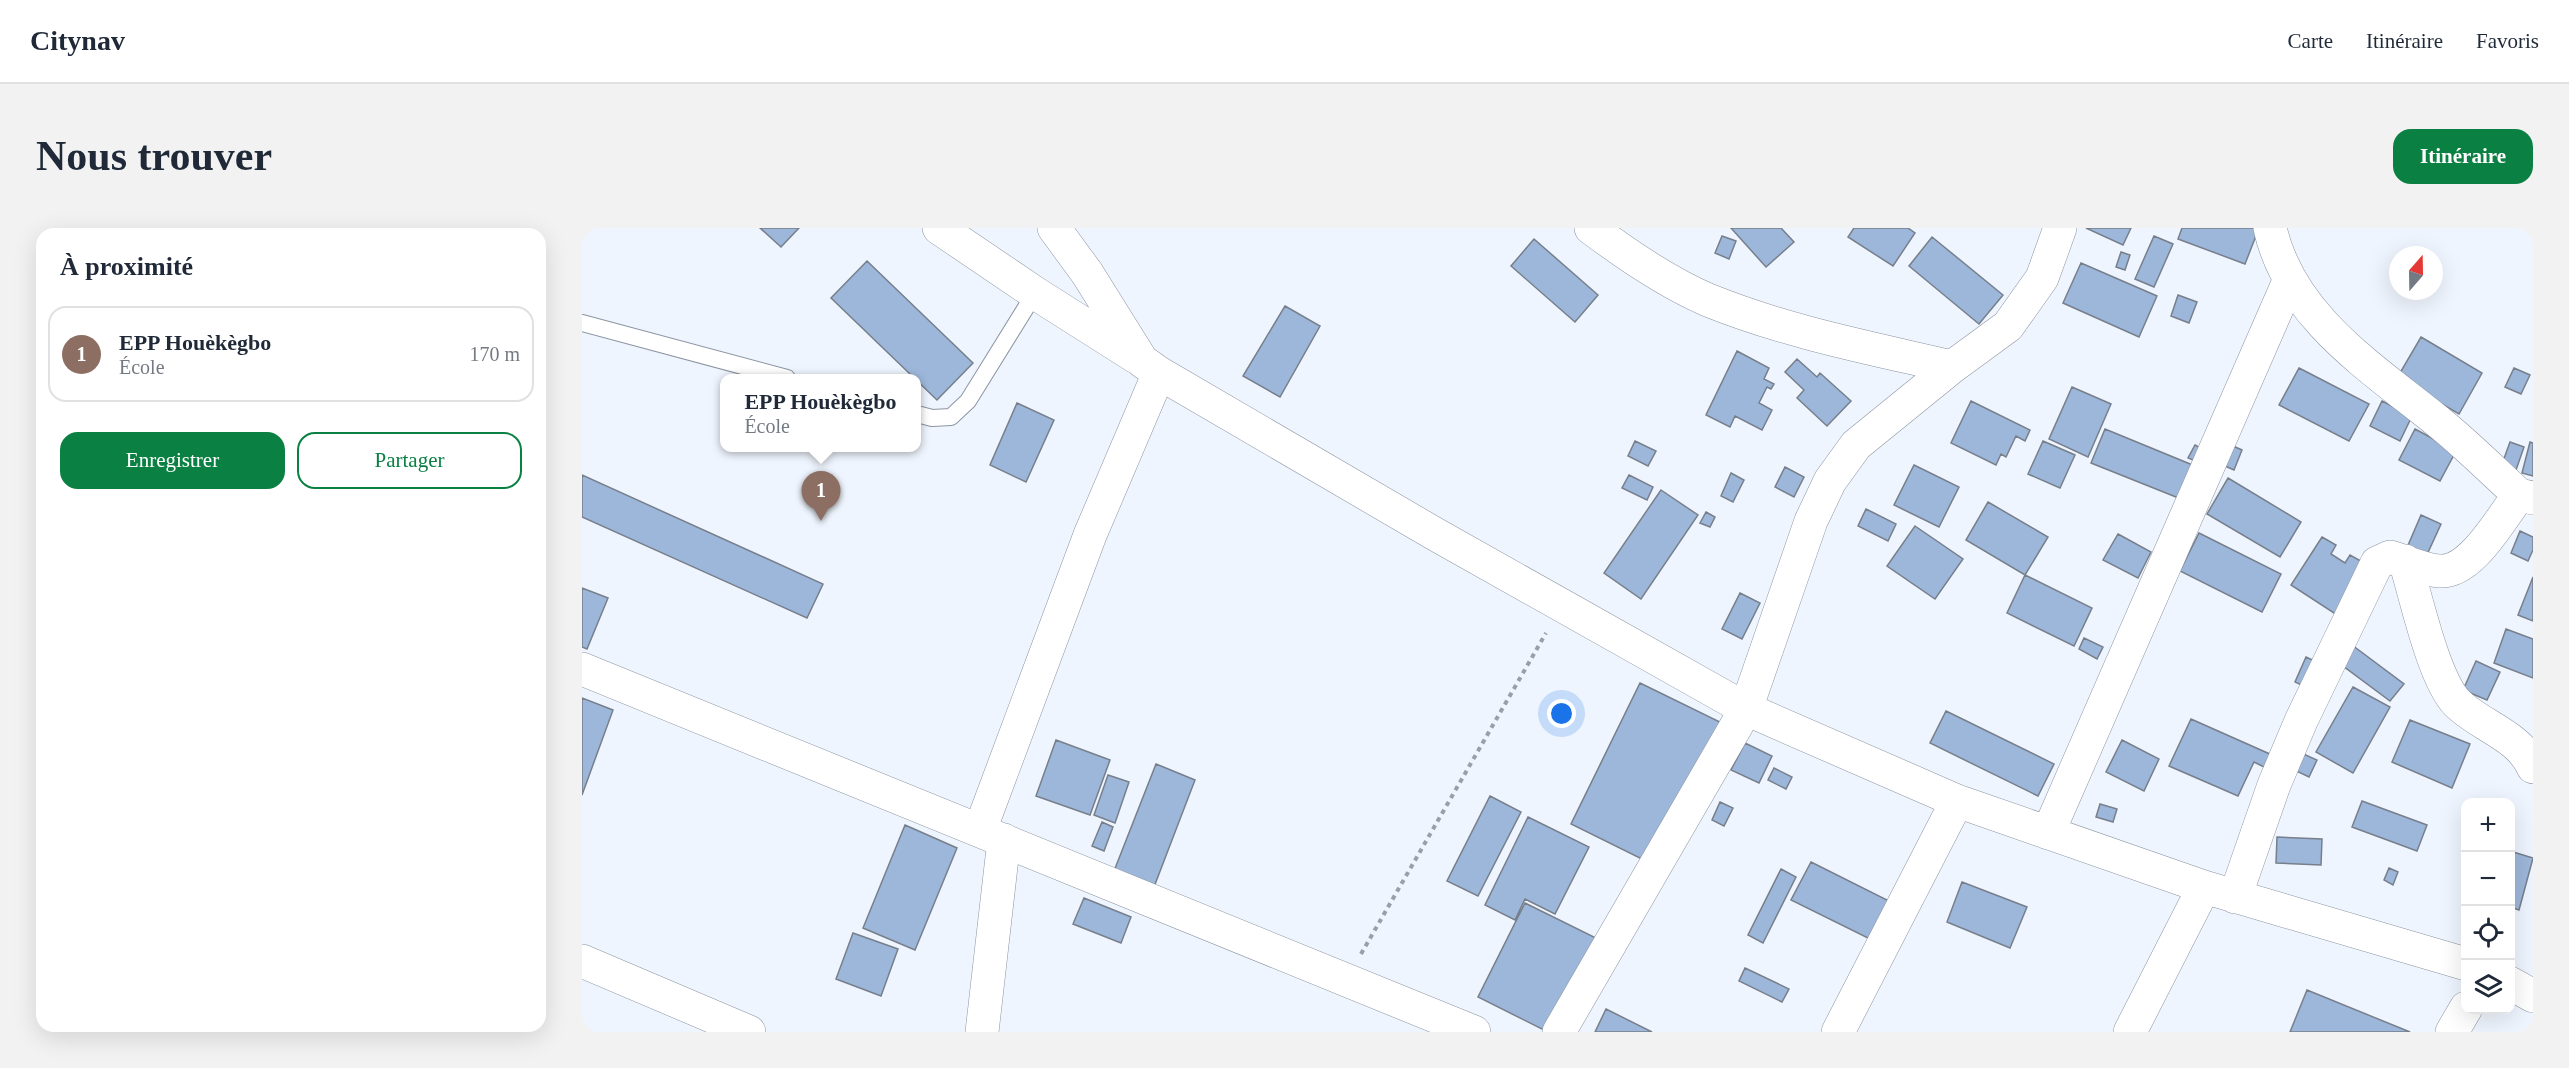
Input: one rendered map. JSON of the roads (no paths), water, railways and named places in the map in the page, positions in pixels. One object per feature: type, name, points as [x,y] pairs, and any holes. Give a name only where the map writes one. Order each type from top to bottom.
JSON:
[{"type":"street","points":[[939,228],[1151,367],[1562,607],[1746,709],[1957,801],[2235,897],[2461,963]]},
{"type":"street","points":[[1054,228],[1151,367]]},
{"type":"street","points":[[1591,228],[1633,259],[1707,299],[1787,328],[1952,367]]},
{"type":"street","points":[[1559,1032],[1746,709],[1811,521],[1830,481],[1856,445],[1952,367],[2008,326],[2042,278],[2060,228]]},
{"type":"street","points":[[2235,897],[2274,785],[2301,721],[2377,564],[2390,557],[2438,572],[2454,570],[2469,561],[2526,496],[2327,331],[2289,281],[2270,228]]},
{"type":"street","points":[[2048,832],[2289,281]]},
{"type":"street","points":[[982,1032],[992,835],[1090,535],[1151,367]]},
{"type":"street","points":[[2405,561],[2442,681],[2457,703],[2527,754],[2533,767]]},
{"type":"street","points":[[582,669],[1474,1032]]},
{"type":"street","points":[[1838,1032],[1957,801]]},
{"type":"street","points":[[2130,1032],[2204,887]]},
{"type":"street","points":[[582,961],[749,1032]]},
{"type":"street","points":[[2515,985],[2533,996]]},
{"type":"street","points":[[2452,1032],[2462,1014]]},
{"type":"lane","points":[[921,415],[932,418],[951,417],[968,401],[1035,293]]},
{"type":"lane","points":[[582,323],[772,374]]},
{"type":"place","name":"EPP Houèkègbo","points":[[821,521]]}]
